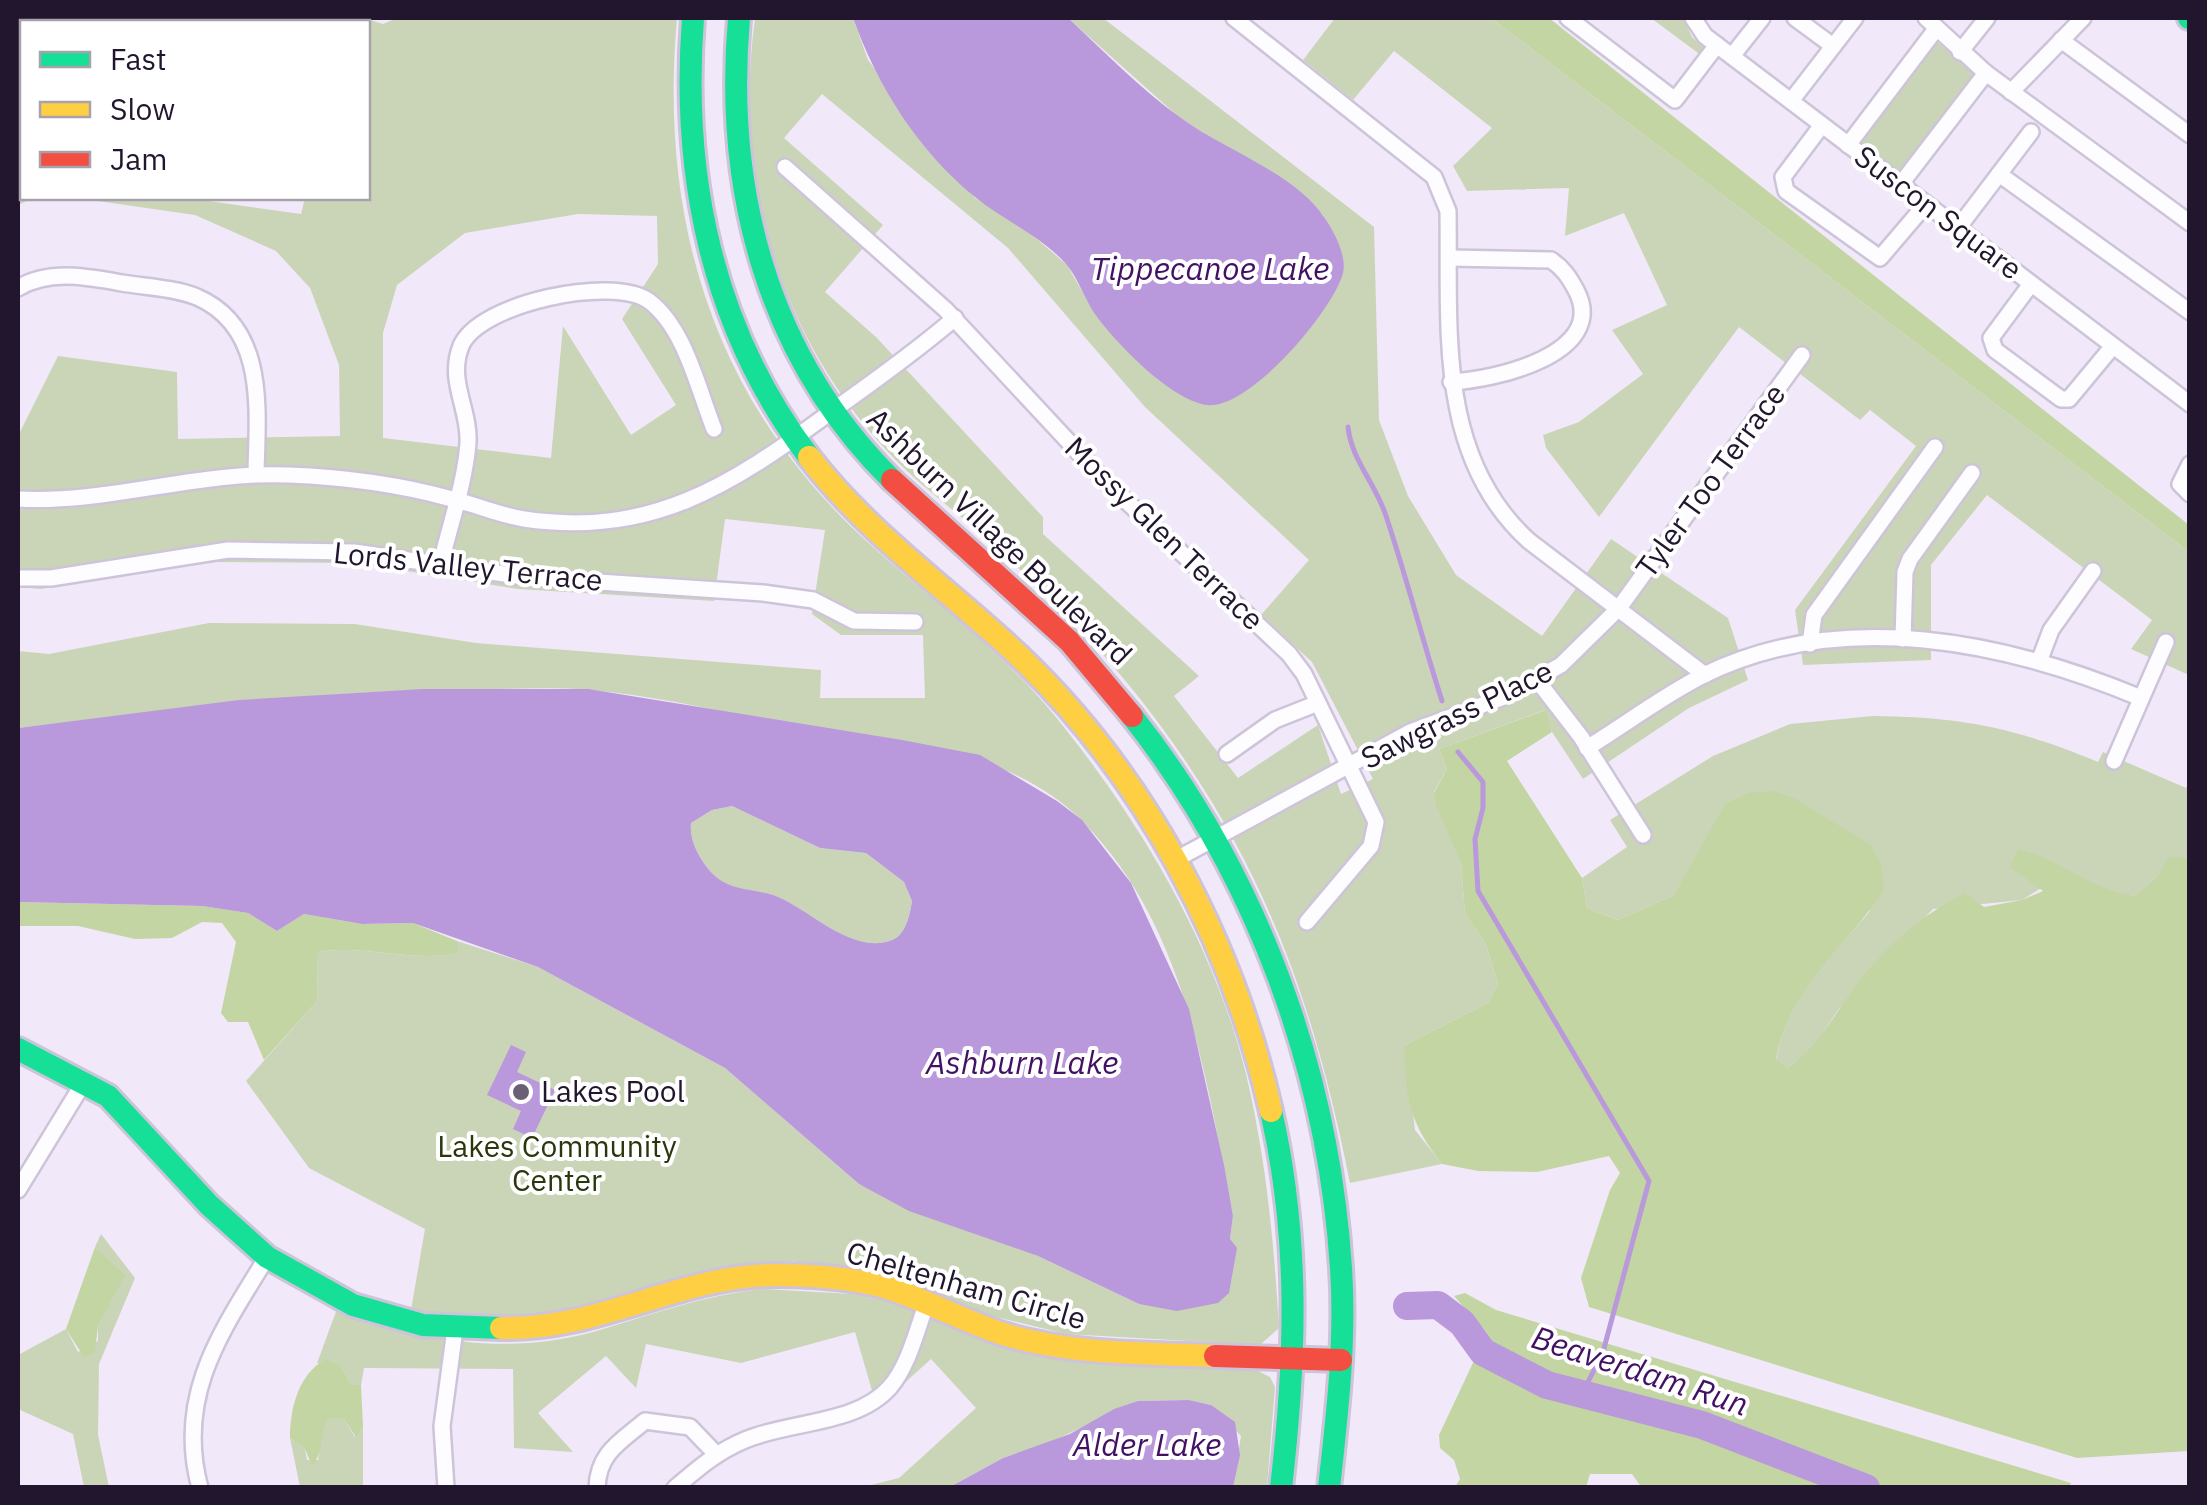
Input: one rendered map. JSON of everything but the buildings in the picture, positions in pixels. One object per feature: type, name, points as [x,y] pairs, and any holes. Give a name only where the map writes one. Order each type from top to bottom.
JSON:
[{"type":"main road","points":[[692,18],[686,110],[705,239],[743,348],[794,439],[883,538],[987,624],[1092,735],[1175,860],[1225,963],[1262,1068],[1288,1200],[1295,1359],[1281,1488]]},
{"type":"main road","name":"Ashburn Village Boulevard","points":[[739,18],[734,126],[746,217],[783,323],[832,412],[887,474],[1023,596],[1098,671],[1192,792],[1265,938],[1285,992],[1324,1128],[1339,1240],[1341,1360],[1329,1488]]},
{"type":"main road","name":"Cheltenham Circle","points":[[18,1049],[84,1082],[131,1118],[209,1205],[268,1257],[353,1305],[456,1329],[542,1329],[601,1316],[698,1284],[746,1276],[849,1280],[927,1302],[1004,1334],[1083,1351],[1341,1360]]},
{"type":"street","points":[[1234,18],[1434,176],[1447,202],[1452,382],[1466,447],[1506,516],[1530,540],[1705,674]]},
{"type":"street","points":[[1568,18],[1675,100],[1717,45]]},
{"type":"street","name":"Suscon Square","points":[[1693,18],[1717,45],[2190,404]]},
{"type":"street","points":[[1732,56],[1762,18]]},
{"type":"street","points":[[1795,18],[1833,46]]},
{"type":"street","points":[[1832,18],[1844,32]]},
{"type":"street","points":[[1791,102],[1855,18]]},
{"type":"street","points":[[1960,52],[1987,18]]},
{"type":"street","points":[[2011,92],[2082,18]]},
{"type":"street","points":[[1848,145],[1931,23],[1986,73],[2190,223]]},
{"type":"street","points":[[2061,40],[2190,135]]},
{"type":"street","points":[[1900,185],[1986,73]]},
{"type":"street","points":[[1822,125],[1784,177],[1786,191],[1880,258],[1926,204]]},
{"type":"street","points":[[1958,228],[2031,132]]},
{"type":"street","name":"Mossy Glen Terrace","points":[[785,168],[955,318],[1107,483],[1289,654],[1372,810],[1376,835],[1307,922]]},
{"type":"street","points":[[1999,174],[2190,312]]},
{"type":"street","points":[[1449,258],[1551,260],[1569,276],[1582,310],[1576,334],[1549,357],[1476,380],[1452,382]]},
{"type":"street","points":[[18,288],[38,279],[75,275],[179,292],[217,310],[247,348],[256,375],[256,474]]},
{"type":"street","points":[[2032,284],[1992,338],[1995,350],[2061,400],[2069,400],[2113,346]]},
{"type":"street","points":[[441,563],[468,432],[456,385],[462,346],[473,328],[511,306],[609,291],[645,298],[676,334],[714,429]]},
{"type":"street","points":[[18,499],[66,499],[256,474],[349,479],[455,500],[526,520],[634,519],[718,488],[902,363],[955,318]]},
{"type":"street","name":"Tyler Too Terrace","points":[[1619,608],[1802,354]]},
{"type":"street","points":[[1810,644],[1814,615],[1935,447]]},
{"type":"street","points":[[2190,464],[2180,476],[2180,484],[2190,494]]},
{"type":"street","points":[[1903,639],[1905,572],[1910,559],[1972,472]]},
{"type":"street","name":"Lords Valley Terrace","points":[[18,578],[51,578],[241,550],[354,552],[524,577],[763,593],[812,600],[854,622],[915,622]]},
{"type":"street","points":[[2040,659],[2051,630],[2093,571]]},
{"type":"street","name":"Sawgrass Place","points":[[1175,860],[1410,732],[1537,680],[1581,649],[1619,608]]},
{"type":"street","points":[[1587,748],[1705,674],[1757,655],[1810,644],[1903,639],[1986,646],[2040,659],[2142,698]]},
{"type":"street","points":[[2114,761],[2166,642]]},
{"type":"street","points":[[1537,680],[1587,748],[1643,836]]},
{"type":"street","points":[[1227,754],[1275,720],[1318,704]]},
{"type":"street","points":[[18,1190],[84,1082]]},
{"type":"street","points":[[200,1488],[192,1444],[198,1382],[212,1347],[268,1257]]},
{"type":"street","points":[[675,1488],[716,1454],[748,1438],[855,1409],[878,1398],[896,1379],[927,1302]]},
{"type":"street","points":[[446,1488],[442,1426],[456,1329]]},
{"type":"street","points":[[597,1488],[598,1465],[604,1454],[645,1421],[690,1428],[716,1454]]},
{"type":"green space","points":[[185,18],[370,20],[184,20]]},
{"type":"green space","name":"Lakes Community Center","points":[[397,18],[677,18],[677,164],[688,234],[706,300],[733,364],[767,425],[810,483],[862,537],[1010,667],[1055,716],[1144,840],[1194,931],[1232,1026],[1259,1137],[1279,1328],[1260,1345],[1066,1334],[992,1316],[895,1277],[793,1261],[692,1274],[599,1305],[539,1316],[473,1319],[411,1310],[425,1229],[309,1168],[246,1081],[317,1001],[318,952],[353,950],[440,956],[457,953],[457,941],[538,967],[725,1068],[859,1184],[1038,1256],[1139,1304],[1230,1239],[1233,1216],[1201,1059],[1169,956],[1146,908],[1118,863],[1083,822],[1025,779],[992,765],[886,739],[589,690],[423,690],[307,697],[18,728],[18,651],[49,654],[209,623],[355,624],[476,643],[821,670],[820,698],[925,698],[923,635],[841,635],[812,614],[825,530],[725,519],[714,601],[518,589],[357,563],[199,562],[41,589],[18,587],[18,436],[58,356],[177,372],[178,439],[340,436],[339,365],[310,288],[276,251],[195,215],[91,200],[201,200],[301,214],[304,200],[370,200],[370,20],[383,24]],"holes":[[[578,214],[657,216],[658,264],[622,319],[676,405],[631,435],[563,326],[551,458],[383,438],[383,333],[397,285],[465,233]]]},
{"type":"green space","points":[[755,18],[853,18],[868,60],[975,198],[1016,221],[1067,265],[1097,317],[1340,249],[1323,215],[1280,179],[1181,119],[1068,18],[1103,18],[1374,227],[1379,420],[1408,496],[1456,575],[1542,636],[1611,539],[1728,618],[1748,680],[1689,708],[1583,779],[1552,732],[1545,710],[1439,749],[1447,769],[1434,792],[1461,863],[1465,914],[1485,942],[1498,983],[1488,1003],[1405,1045],[1415,1130],[1442,1164],[1350,1183],[1320,1057],[1281,941],[1257,885],[1195,776],[1157,721],[1096,647],[1006,557],[891,455],[852,409],[819,359],[772,252],[751,137]],"holes":[[[822,94],[1008,248],[1145,407],[1309,560],[1261,615],[1312,662],[1373,779],[1341,794],[1318,725],[1238,778],[1174,696],[1199,676],[1043,534],[1043,517],[876,337],[825,292],[883,225],[784,138]]]},
{"type":"green space","points":[[1335,18],[1491,18],[2189,552],[2189,675],[2131,649],[2152,620],[1987,495],[1931,565],[1931,660],[1803,665],[1795,610],[1916,446],[1870,410],[1860,420],[1739,327],[1599,517],[1546,448],[1543,435],[1579,422],[1643,374],[1612,330],[1667,305],[1624,213],[1565,236],[1569,188],[1467,191],[1453,166],[1492,128],[1394,51],[1353,100],[1303,60]]},
{"type":"green space","points":[[1491,18],[1549,18],[2189,525],[2189,552]]},
{"type":"green space","points":[[1651,18],[1683,18],[1692,37],[1704,48],[1702,56]]},
{"type":"green space","points":[[1934,40],[1975,71],[1976,77],[1904,172],[1896,172],[1860,144],[1859,137]]},
{"type":"green space","points":[[20,75],[20,200],[29,200],[18,205]]},
{"type":"green space","points":[[1546,710],[1552,732],[1507,761],[1582,878],[1587,908],[1618,920],[1674,895],[1725,804],[1749,793],[1772,791],[1792,797],[1871,845],[1881,865],[1884,890],[1793,1010],[1776,1059],[1787,1068],[1817,1040],[1880,957],[1935,910],[1965,893],[1984,907],[2022,900],[2043,891],[2010,867],[2018,849],[2104,888],[2135,896],[2158,877],[2168,857],[2188,858],[2189,1451],[2077,1458],[1589,1307],[1581,1278],[1610,1190],[1620,1173],[1609,1156],[1537,1172],[1478,1171],[1442,1164],[1422,1135],[1411,1109],[1405,1045],[1488,1003],[1498,983],[1485,942],[1465,914],[1461,863],[1436,805],[1434,793],[1447,769],[1439,749]]},
{"type":"green space","points":[[1873,716],[1988,727],[2098,762],[2103,752],[2186,788],[2189,782],[2189,875],[2187,858],[2136,896],[2105,893],[2069,871],[2022,900],[1933,909],[1838,1010],[1811,1051],[1787,1068],[1776,1060],[1800,997],[1870,911],[1826,821],[1791,797],[1674,895],[1618,920],[1587,908],[1582,878],[1627,847],[1610,820],[1713,756],[1790,724]]},
{"type":"green space","points":[[732,806],[820,848],[866,853],[904,882],[912,901],[901,934],[876,943],[861,941],[830,928],[786,901],[717,878],[696,848],[691,823],[712,810]]},
{"type":"green space","points":[[18,902],[202,906],[248,913],[277,931],[304,914],[362,924],[413,923],[457,941],[458,953],[424,956],[353,950],[318,952],[317,1001],[264,1060],[248,1022],[228,1022],[221,1013],[236,942],[222,923],[202,922],[172,938],[135,939],[78,926],[18,926]]},
{"type":"green space","points":[[101,1234],[135,1278],[99,1364],[98,1435],[109,1487],[84,1487],[73,1434],[18,1409],[18,1355],[66,1329],[78,1352],[98,1341],[98,1326],[124,1275],[95,1247]]},
{"type":"green space","points":[[95,1247],[125,1275],[98,1326],[95,1352],[84,1357],[66,1329]]},
{"type":"green space","points":[[764,1289],[853,1294],[890,1302],[985,1341],[1079,1363],[1256,1370],[1270,1377],[1275,1387],[1267,1487],[1233,1487],[1241,1436],[1211,1405],[1189,1400],[1138,1401],[1053,1441],[1003,1458],[950,1487],[863,1487],[899,1478],[976,1408],[931,1359],[877,1408],[855,1332],[741,1363],[646,1344],[636,1388],[606,1356],[538,1413],[573,1452],[514,1448],[513,1369],[364,1368],[361,1385],[351,1385],[342,1367],[317,1363],[337,1309],[431,1337],[495,1344],[528,1343],[593,1332],[698,1301]]},
{"type":"green space","points":[[1465,1293],[1496,1310],[2071,1483],[2069,1488],[1642,1488],[1632,1474],[1590,1474],[1586,1487],[1455,1487],[1460,1479],[1454,1460],[1440,1448],[1439,1435],[1487,1333],[1454,1296]]},
{"type":"green space","points":[[326,1359],[342,1367],[351,1385],[361,1385],[363,1427],[356,1437],[343,1418],[328,1418],[312,1466],[305,1449],[290,1438],[292,1416],[302,1383]]},
{"type":"green space","points":[[328,1418],[343,1418],[355,1437],[363,1427],[363,1487],[300,1487],[290,1438],[305,1449],[307,1460],[318,1460],[322,1429]]},
{"type":"water","name":"Tippecanoe Lake","points":[[853,18],[1068,18],[1166,107],[1277,175],[1311,201],[1328,223],[1341,252],[1344,266],[1336,290],[1307,333],[1245,392],[1207,405],[1178,393],[1146,370],[1106,329],[1071,270],[1056,253],[975,197],[935,159],[887,92]]},
{"type":"water","name":"Ashburn Lake","points":[[423,689],[588,689],[980,755],[1057,801],[1082,820],[1131,883],[1189,1009],[1233,1216],[1230,1239],[1237,1248],[1229,1293],[1218,1303],[1177,1311],[1139,1304],[1038,1256],[909,1211],[859,1184],[725,1068],[538,967],[413,923],[362,924],[304,914],[277,931],[248,913],[202,906],[18,902],[18,728],[239,700]],"holes":[[[732,806],[820,848],[866,853],[904,882],[912,901],[901,934],[877,943],[861,941],[773,895],[725,883],[699,855],[691,823],[712,810]]]},
{"type":"water","name":"Lakes Pool","points":[[511,1045],[526,1052],[517,1072],[555,1090],[532,1138],[513,1129],[521,1111],[487,1095]]},
{"type":"water","name":"Alder Lake","points":[[1189,1400],[1211,1405],[1235,1422],[1240,1455],[1233,1487],[950,1487],[1003,1458],[1070,1434],[1114,1409],[1138,1401]]},
{"type":"waterway","points":[[1348,427],[1354,449],[1385,513],[1442,701]]},
{"type":"waterway","points":[[1458,752],[1483,782],[1483,808],[1475,839],[1478,891],[1649,1181],[1603,1352],[1582,1394]]},
{"type":"waterway","name":"Beaverdam Run","points":[[1407,1306],[1438,1305],[1462,1323],[1483,1352],[1547,1385],[1702,1425],[1866,1488]]},
{"type":"traffic: fast","points":[[693,18],[692,135],[710,249],[748,357],[809,457]]},
{"type":"traffic: fast","points":[[739,18],[739,145],[748,207],[763,267],[785,325],[813,380],[849,432],[892,480]]},
{"type":"traffic: fast","points":[[1132,716],[1215,840],[1249,907],[1302,1047],[1320,1120],[1341,1268],[1342,1351],[1329,1488]]},
{"type":"traffic: fast","points":[[18,1049],[108,1096],[209,1205],[267,1257],[353,1305],[423,1325],[501,1328]]},
{"type":"traffic: fast","points":[[1271,1111],[1291,1252],[1292,1346],[1281,1488]]},
{"type":"traffic: slow","points":[[809,457],[883,536],[1019,656],[1065,703],[1106,754],[1144,808],[1208,924],[1233,985],[1271,1111]]},
{"type":"traffic: slow","points":[[501,1328],[571,1321],[741,1277],[807,1276],[883,1287],[1029,1341],[1108,1352],[1215,1356]]},
{"type":"traffic: jam","points":[[892,480],[1069,641],[1132,716]]},
{"type":"traffic: jam","points":[[1215,1356],[1341,1360]]},
{"type":"place","name":"Lakes Pool","points":[[521,1092]]}]
